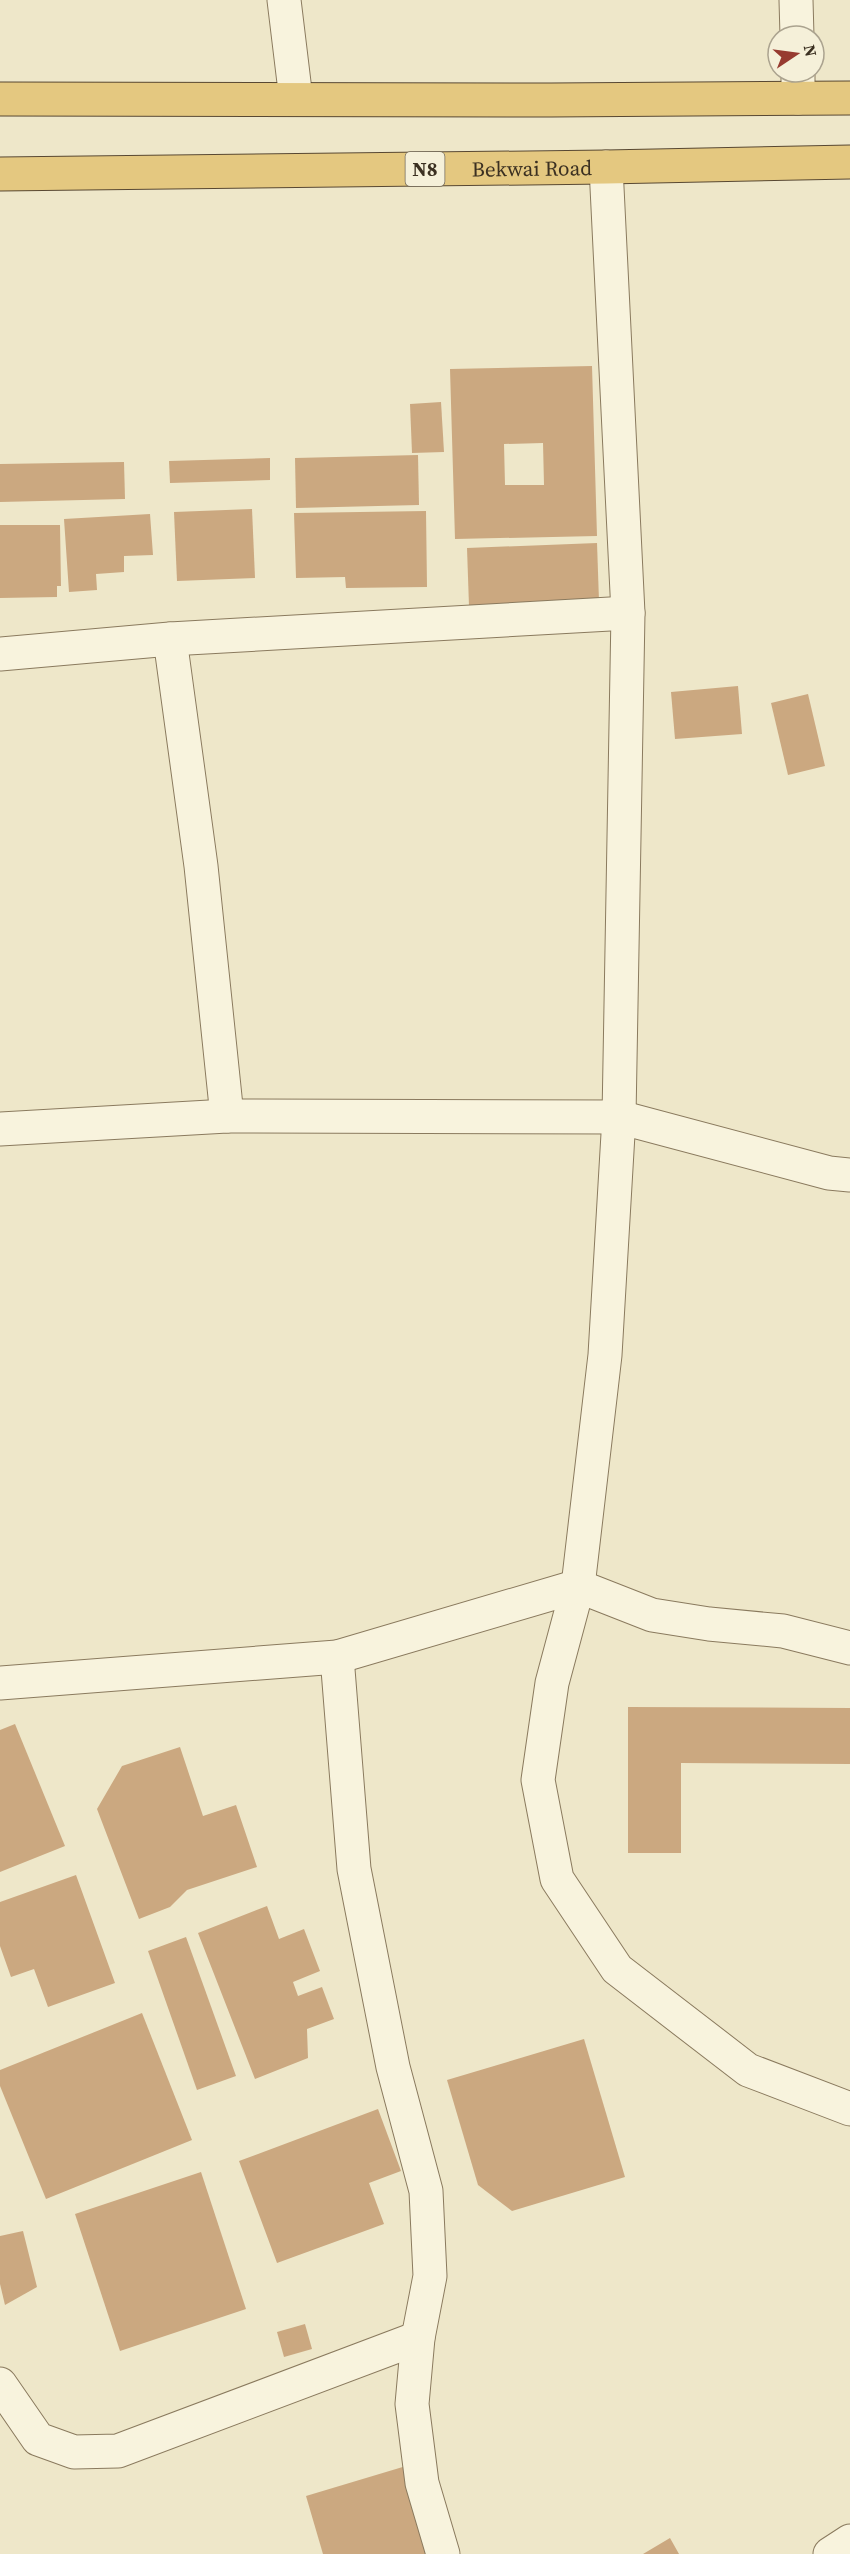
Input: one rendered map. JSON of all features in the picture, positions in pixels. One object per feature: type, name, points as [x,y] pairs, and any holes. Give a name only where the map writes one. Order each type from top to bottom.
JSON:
[{"type":"highway","points":[[0,99],[296,99],[798,85],[850,98]]},
{"type":"highway","name":"Bekwai Road","points":[[0,174],[850,162]]},
{"type":"street","points":[[284,0],[296,99]]},
{"type":"street","points":[[796,0],[797,24]]},
{"type":"street","points":[[606,167],[628,613],[620,1117],[605,1354],[578,1586],[552,1683],[538,1780],[557,1879],[617,1970],[748,2070],[850,2109]]},
{"type":"street","points":[[0,654],[170,639],[628,613]]},
{"type":"street","points":[[170,639],[201,866],[227,1116]]},
{"type":"street","points":[[0,1130],[227,1116],[620,1117],[829,1173],[850,1175]]},
{"type":"street","points":[[0,1683],[337,1657],[578,1586],[652,1615],[709,1624],[783,1631],[850,1648]]},
{"type":"street","points":[[337,1657],[354,1869],[393,2067],[426,2191],[430,2276],[418,2338],[412,2404],[420,2472],[444,2554]]},
{"type":"street","points":[[0,2384],[38,2439],[74,2452],[118,2451],[418,2338]]},
{"type":"street","points":[[830,2554],[850,2541]]},
{"type":"building","points":[[592,366],[597,536],[455,539],[450,369]],"holes":[[[543,443],[544,485],[505,485],[504,444]]]},
{"type":"building","points":[[441,402],[444,452],[412,453],[410,404]]},
{"type":"building","points":[[418,455],[419,505],[296,508],[295,458]]},
{"type":"building","points":[[270,458],[270,480],[170,483],[169,461]]},
{"type":"building","points":[[124,462],[125,499],[0,502],[0,464]]},
{"type":"building","points":[[252,509],[255,578],[177,581],[174,512]]},
{"type":"building","points":[[426,511],[427,587],[346,588],[345,577],[296,578],[294,513]]},
{"type":"building","points":[[150,514],[153,555],[124,556],[124,572],[96,574],[97,590],[69,592],[64,519]]},
{"type":"building","points":[[0,525],[60,525],[61,586],[57,586],[57,597],[0,598]]},
{"type":"building","points":[[597,543],[599,601],[469,606],[467,548]]},
{"type":"building","points":[[738,686],[742,734],[675,739],[671,692]]},
{"type":"building","points":[[808,694],[825,766],[788,775],[771,703]]},
{"type":"building","points":[[628,1707],[850,1708],[850,1764],[681,1763],[681,1853],[628,1853]]},
{"type":"building","points":[[15,1724],[65,1846],[0,1872],[0,1730]]},
{"type":"building","points":[[180,1747],[203,1816],[236,1805],[257,1867],[187,1890],[170,1907],[139,1919],[97,1809],[122,1766]]},
{"type":"building","points":[[76,1875],[115,1983],[48,2007],[34,1969],[11,1977],[0,1946],[0,1902]]},
{"type":"building","points":[[267,1906],[279,1939],[304,1929],[320,1971],[293,1982],[298,1996],[322,1987],[334,2019],[307,2029],[308,2058],[255,2079],[198,1933]]},
{"type":"building","points":[[186,1937],[236,2076],[197,2090],[148,1951]]},
{"type":"building","points":[[142,2013],[192,2140],[46,2199],[0,2086],[0,2070]]},
{"type":"building","points":[[584,2039],[625,2177],[512,2211],[478,2185],[447,2080]]},
{"type":"building","points":[[378,2109],[401,2171],[369,2183],[384,2224],[277,2263],[239,2161]]},
{"type":"building","points":[[201,2172],[246,2309],[120,2351],[75,2214]]},
{"type":"building","points":[[23,2231],[37,2287],[5,2305],[0,2284],[0,2236]]},
{"type":"building","points":[[305,2324],[312,2349],[284,2357],[277,2332]]},
{"type":"building","points":[[406,2466],[433,2554],[323,2554],[306,2496]]},
{"type":"building","points":[[670,2538],[679,2554],[643,2554]]}]
